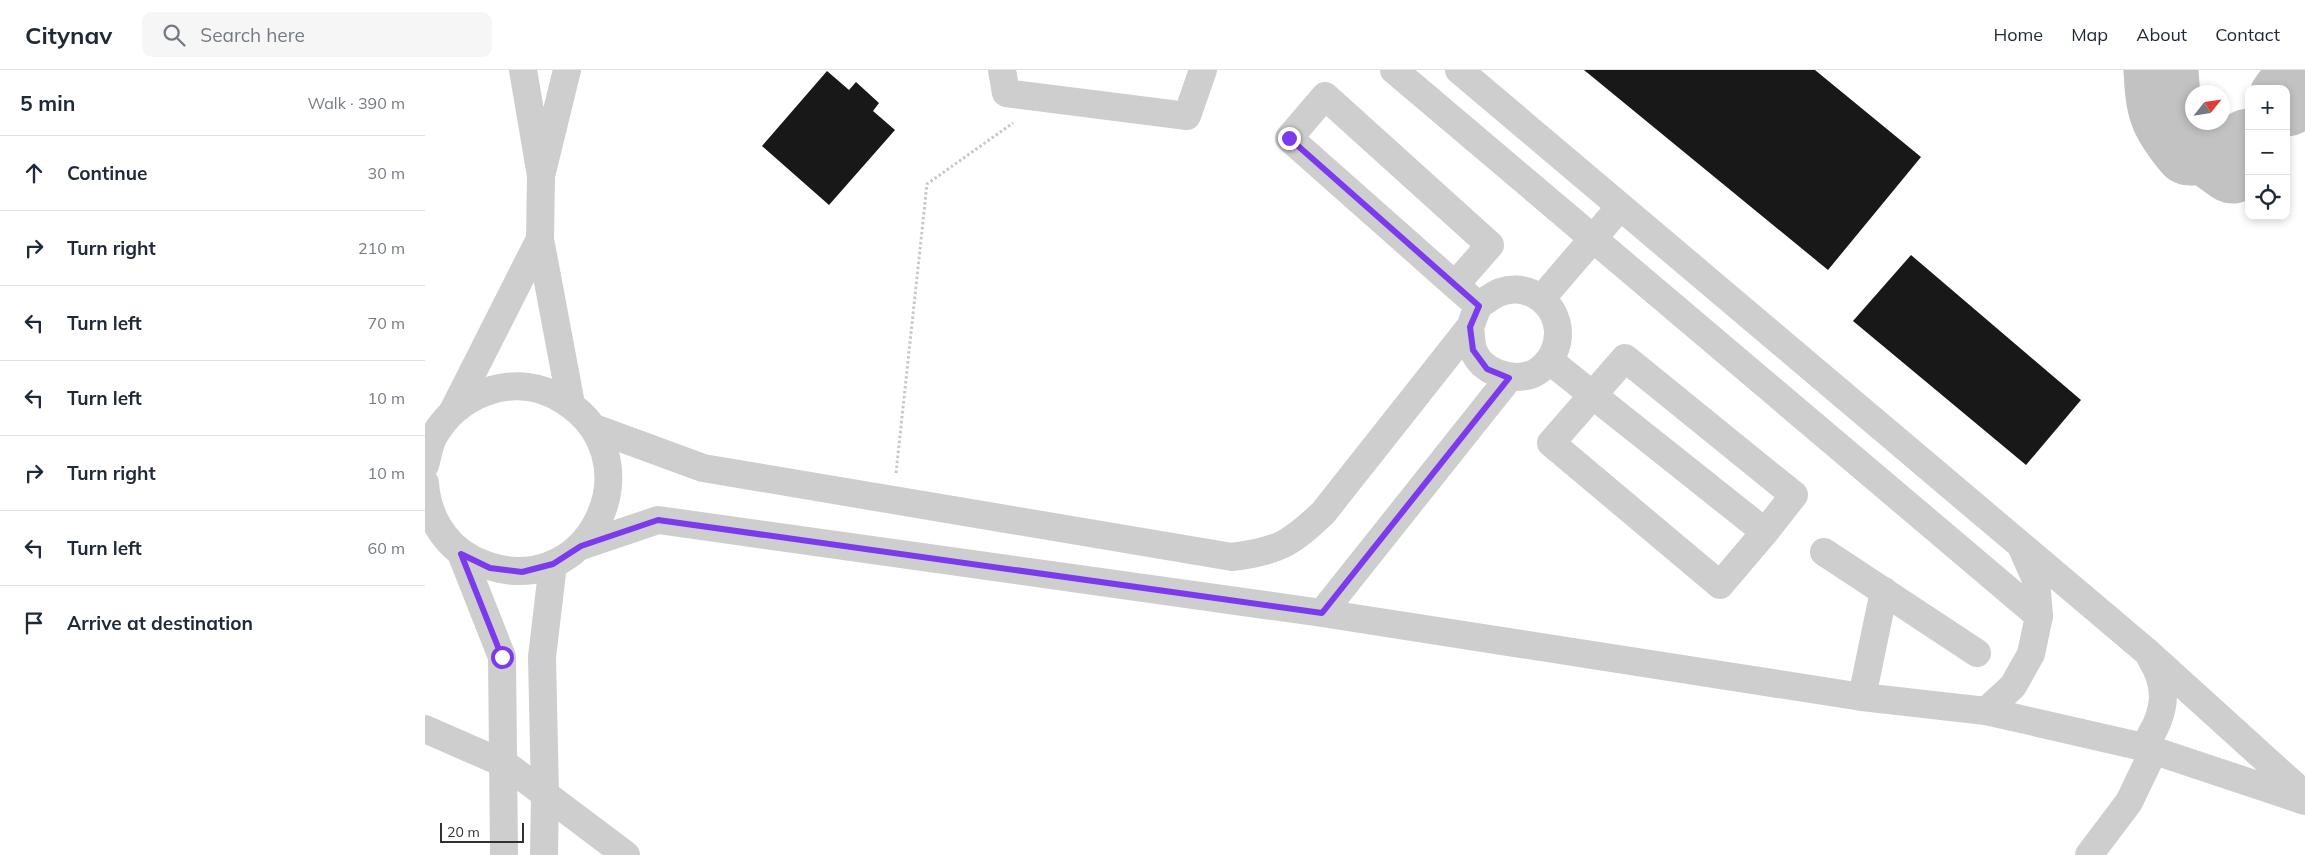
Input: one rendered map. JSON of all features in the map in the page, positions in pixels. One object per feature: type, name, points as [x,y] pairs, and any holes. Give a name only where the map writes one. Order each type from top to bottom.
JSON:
[{"type":"lane","points":[[523,70],[541,176],[540,239],[571,404]]},
{"type":"lane","points":[[541,176],[567,70]]},
{"type":"lane","points":[[1001,70],[1006,93],[1187,116],[1203,70]]},
{"type":"lane","points":[[1394,70],[2039,616]]},
{"type":"lane","points":[[1459,70],[2146,651],[2305,795]]},
{"type":"lane","points":[[593,428],[703,468],[1232,556],[1266,552],[1298,537],[1323,513],[1475,316],[1498,292],[1520,289],[1542,298],[1556,316],[1559,339],[1550,361],[1532,375],[1509,378],[1487,369],[1473,350],[1475,316],[1455,285],[1289,138],[1325,96],[1490,245],[1455,285]]},
{"type":"lane","points":[[1542,298],[1620,207]]},
{"type":"lane","points":[[425,465],[433,437],[452,411],[540,239]]},
{"type":"lane","points":[[1625,358],[1794,495],[1765,532],[1720,585],[1551,443],[1625,358]]},
{"type":"lane","points":[[1550,361],[1765,532]]},
{"type":"lane","points":[[1322,613],[1509,378]]},
{"type":"lane","points":[[425,418],[452,411],[479,393],[510,386],[543,390],[571,404],[593,428],[607,457],[609,490],[600,520],[581,546]]},
{"type":"lane","points":[[425,483],[426,500],[432,526],[461,554],[490,568],[522,572],[553,564],[581,546],[658,520],[1322,613],[1863,697],[1985,711],[2148,748],[2305,801]]},
{"type":"lane","points":[[1985,711],[2013,686],[2031,654],[2039,616],[2035,580],[2021,546]]},
{"type":"lane","points":[[1824,552],[1977,653]]},
{"type":"lane","points":[[461,554],[502,657],[505,764],[504,855]]},
{"type":"lane","points":[[544,855],[545,794],[542,657],[553,564]]},
{"type":"lane","points":[[1863,697],[1884,591]]},
{"type":"lane","points":[[2089,855],[2129,802],[2162,710],[2163,696],[2157,668],[2146,651]]},
{"type":"lane","points":[[425,729],[505,764],[626,855]]},
{"type":"path","points":[[893,500],[927,184],[1049,99]]},
{"type":"building","points":[[1584,70],[1815,70],[1921,157],[1828,270]]},
{"type":"building","points":[[827,71],[849,90],[856,82],[879,103],[873,111],[895,130],[829,205],[762,146]]},
{"type":"building","points":[[1911,255],[2081,400],[2026,465],[1853,321]]},
{"type":"taxiway","points":[[2161,70],[2164,103],[2167,112],[2175,128],[2190,148],[2208,148],[2233,166],[2245,151]]},
{"type":"taxiway","points":[[2290,94],[2305,75]]},
{"type":"route","points":[[502,657],[461,554],[490,568],[522,572],[553,564],[581,546],[658,520],[1322,613],[1509,378],[1487,369],[1473,350],[1470,327],[1479,306],[1289,138]]}]
